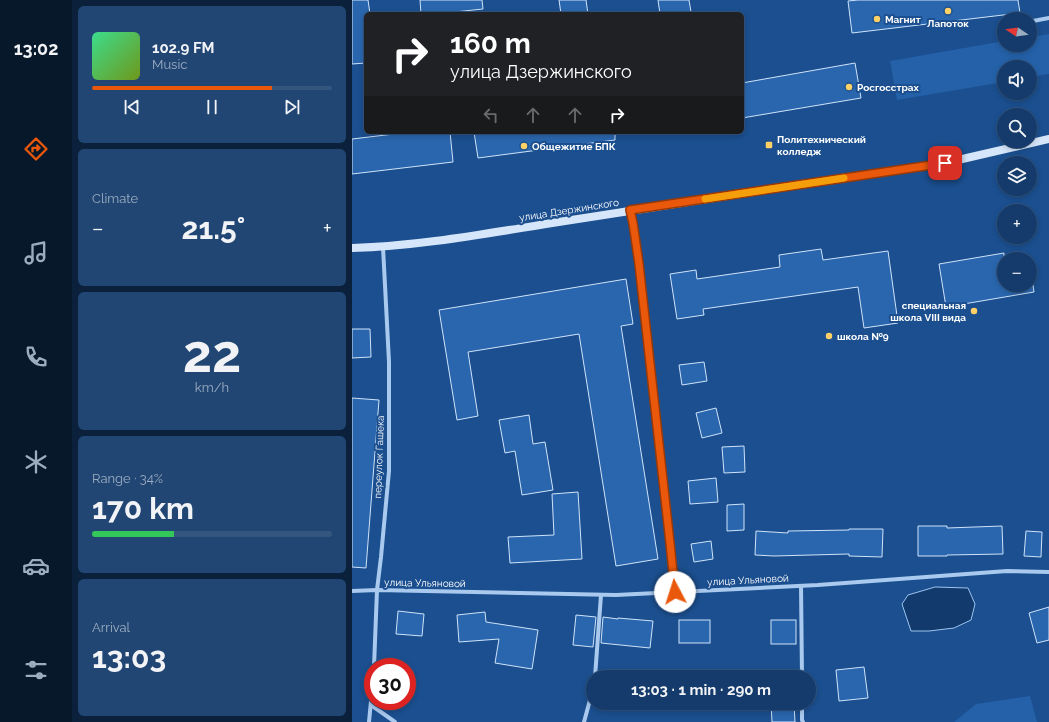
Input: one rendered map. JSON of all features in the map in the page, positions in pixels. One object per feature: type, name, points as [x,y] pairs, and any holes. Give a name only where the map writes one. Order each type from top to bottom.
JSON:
[{"type":"main road","name":"улица Дзержинского","points":[[352,248],[383,248],[452,239],[630,210],[945,163],[1049,139]]},
{"type":"street","points":[[1037,20],[1049,18]]},
{"type":"street","points":[[630,210],[639,264],[675,592]]},
{"type":"street","name":"переулок Гашека","points":[[374,658],[377,590],[389,471],[389,362],[383,248]]},
{"type":"street","name":"улица Ульяновой","points":[[352,591],[377,590],[616,595],[801,586],[1007,572],[1049,572]]},
{"type":"street","points":[[801,586],[802,670]]},
{"type":"street","points":[[596,670],[602,595]]},
{"type":"street","points":[[369,722],[370,710]]},
{"type":"street","points":[[378,710],[395,722]]},
{"type":"street","points":[[584,722],[587,710]]},
{"type":"street","points":[[802,710],[803,722]]},
{"type":"shaded area","points":[[1049,34],[1049,74],[1037,76],[1037,60],[997,60],[997,83],[897,100],[890,61],[997,42],[997,52],[1037,52],[1037,36]]},
{"type":"shaded area","points":[[935,587],[968,588],[975,604],[971,620],[954,628],[929,631],[911,631],[902,604],[908,595]]},
{"type":"shaded area","points":[[1030,696],[1037,722],[954,722],[976,704]]},
{"type":"building","points":[[352,0],[368,0],[370,12],[364,12],[364,63],[352,64]]},
{"type":"building","points":[[420,0],[482,0],[483,9],[454,12],[421,12]]},
{"type":"building","points":[[559,0],[586,0],[588,12],[561,12]]},
{"type":"building","points":[[658,0],[689,0],[691,12],[660,12]]},
{"type":"building","points":[[1018,0],[1020,12],[997,12],[997,16],[852,33],[848,1]]},
{"type":"building","points":[[855,63],[861,98],[744,118],[744,83]]},
{"type":"building","points":[[394,134],[450,134],[453,162],[352,174],[352,139]]},
{"type":"building","name":"Общежитие БПК","points":[[474,134],[615,134],[615,140],[478,158]]},
{"type":"building","points":[[821,249],[823,260],[888,251],[898,323],[864,328],[858,287],[703,309],[704,315],[677,319],[670,274],[696,270],[697,279],[780,267],[779,255]]},
{"type":"building","points":[[997,254],[997,292],[1034,292],[946,307],[939,264]]},
{"type":"building","points":[[626,279],[633,324],[621,326],[658,559],[616,566],[579,334],[468,352],[478,416],[457,420],[439,310]]},
{"type":"building","points":[[352,329],[370,329],[371,357],[352,358]]},
{"type":"building","points":[[704,362],[707,381],[682,385],[679,365]]},
{"type":"building","points":[[352,398],[379,400],[366,568],[352,567]]},
{"type":"building","points":[[716,408],[722,433],[702,438],[696,413]]},
{"type":"building","points":[[529,415],[533,444],[545,442],[553,490],[522,495],[515,451],[505,453],[499,420]]},
{"type":"building","points":[[744,446],[745,472],[724,473],[722,447]]},
{"type":"building","points":[[716,478],[718,502],[690,504],[688,481]]},
{"type":"building","points":[[578,492],[582,559],[510,563],[508,537],[554,535],[552,494]]},
{"type":"building","points":[[744,504],[744,530],[727,531],[727,505]]},
{"type":"building","points":[[918,526],[947,526],[947,528],[1002,526],[1003,554],[918,556]]},
{"type":"building","points":[[883,529],[882,557],[849,556],[849,554],[774,556],[755,555],[756,531],[788,533],[788,531]]},
{"type":"building","points":[[1026,531],[1042,532],[1041,557],[1024,556]]},
{"type":"building","points":[[711,541],[713,559],[694,562],[691,544]]},
{"type":"building","points":[[1049,607],[1049,640],[1037,643],[1029,613]]},
{"type":"building","points":[[398,611],[424,614],[422,636],[396,634]]},
{"type":"building","points":[[485,612],[486,622],[538,630],[532,669],[495,663],[499,639],[459,642],[457,615]]},
{"type":"building","points":[[576,615],[596,617],[593,647],[573,645]]},
{"type":"building","points":[[603,617],[653,621],[650,648],[601,643]]},
{"type":"building","points":[[679,620],[710,620],[710,643],[679,643]]},
{"type":"building","points":[[771,620],[796,620],[796,644],[771,644]]},
{"type":"building","points":[[864,667],[868,698],[839,701],[836,670]]},
{"type":"building","points":[[771,710],[794,710],[795,722],[772,722]]},
{"type":"slow traffic","points":[[705,199],[844,178]]},
{"type":"place","name":"Лапоток","points":[[948,11]]},
{"type":"place","name":"Магнит","points":[[877,19]]},
{"type":"place","name":"Росгосстрах","points":[[849,87]]},
{"type":"place","name":"Политехнический колледж","points":[[769,145]]},
{"type":"place","name":"Общежитие БПК","points":[[524,146]]},
{"type":"place","name":"специальная школа VIII вида","points":[[974,311]]},
{"type":"place","name":"школа №9","points":[[829,336]]},
{"type":"route","points":[[675,592],[639,264],[630,210],[945,163]]}]
